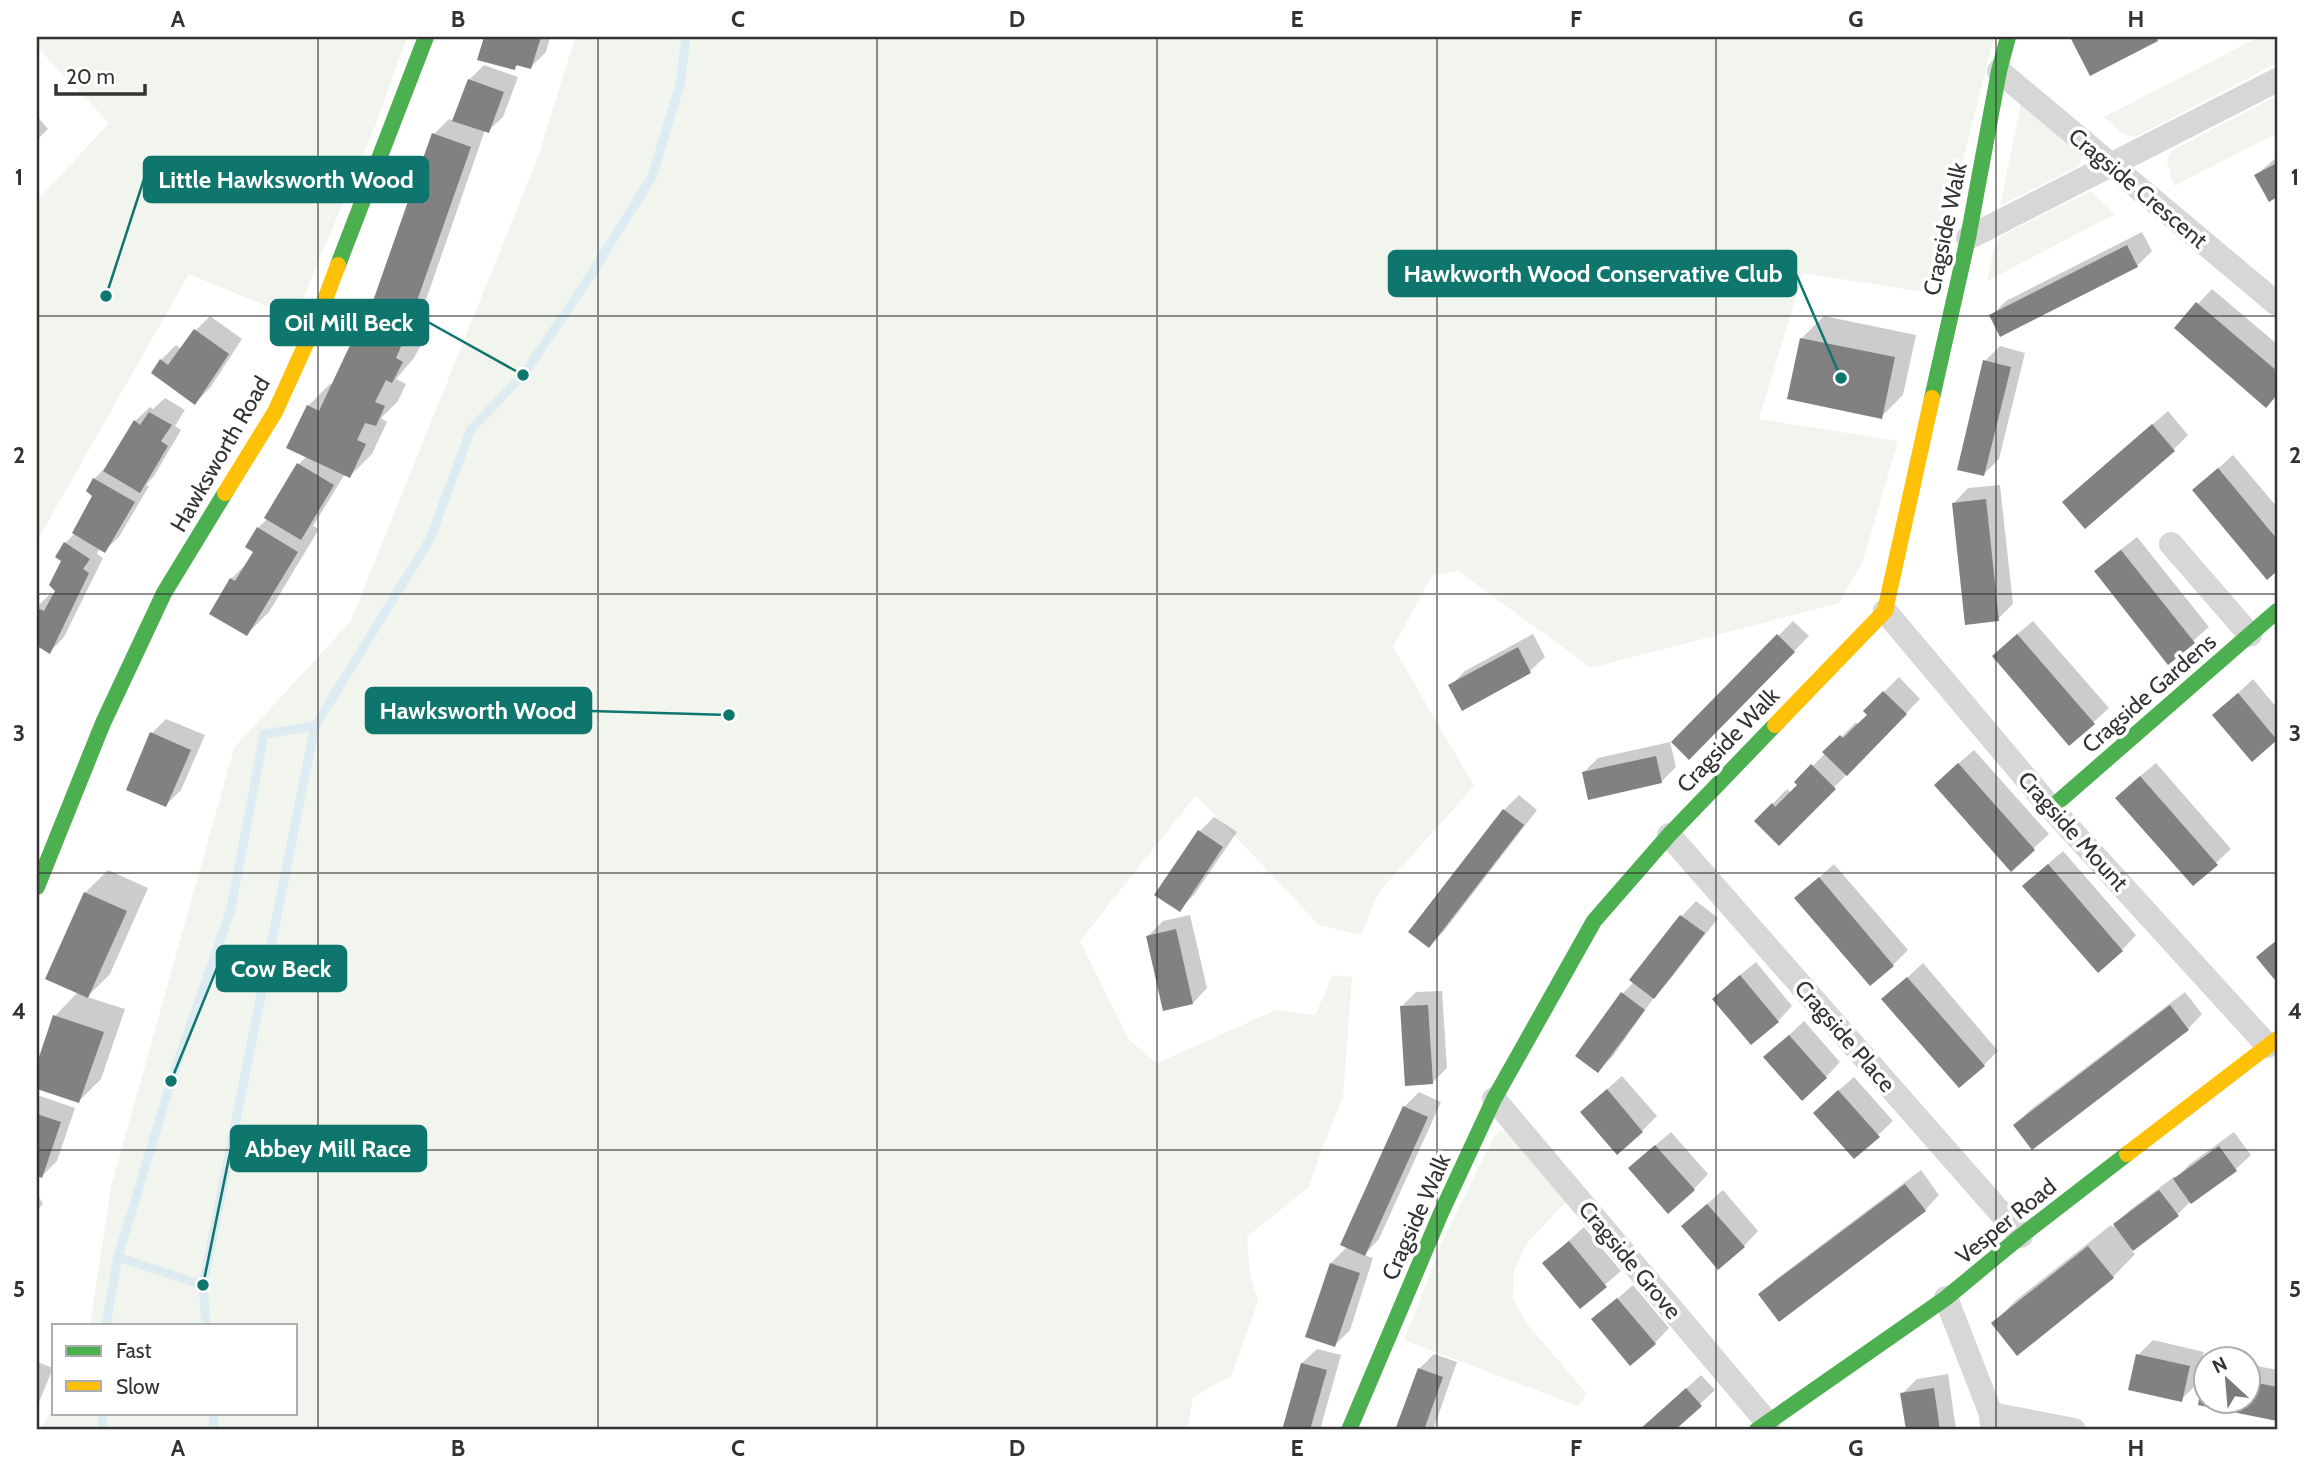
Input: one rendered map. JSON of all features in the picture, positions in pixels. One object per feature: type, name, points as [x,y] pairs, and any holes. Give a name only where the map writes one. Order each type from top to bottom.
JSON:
[{"type":"street","name":"Hawksworth Road","points":[[37,887],[103,723],[164,593],[275,412],[320,313],[426,37]]},
{"type":"street","name":"Cragside Walk","points":[[1349,1430],[1441,1213],[1494,1099],[1594,921],[1669,835],[1885,611],[1969,238],[1999,71],[2008,37]]},
{"type":"street","name":"Cragside Crescent","points":[[1999,71],[2277,304]]},
{"type":"street","points":[[1969,238],[2277,80]]},
{"type":"street","points":[[2171,544],[2250,635]]},
{"type":"street","name":"Cragside Mount","points":[[1885,611],[2051,808],[2272,1042]]},
{"type":"street","name":"Cragside Gardens","points":[[2051,808],[2277,611]]},
{"type":"street","name":"Cragside Place","points":[[1669,835],[2021,1236]]},
{"type":"street","name":"Vesper Road","points":[[1764,1427],[1946,1298],[2021,1236],[2272,1042]]},
{"type":"street","name":"Cragside Grove","points":[[1494,1099],[1764,1427]]},
{"type":"street","points":[[1946,1298],[1992,1422],[2074,1430]]},
{"type":"shaded area","points":[[37,37],[407,37],[376,124],[295,318],[189,274],[37,541],[37,201],[109,123],[37,47]]},
{"type":"shaded area","points":[[575,37],[1994,37],[1930,293],[1803,273],[1759,419],[1898,441],[1863,561],[1839,603],[1591,668],[1458,571],[1432,576],[1393,647],[1474,786],[1379,892],[1361,935],[1319,925],[1196,795],[1080,941],[1129,1040],[1157,1063],[1276,1010],[1315,1015],[1333,975],[1352,977],[1343,1098],[1309,1187],[1247,1237],[1250,1274],[1258,1302],[1231,1376],[1193,1397],[1187,1430],[40,1430],[52,1409],[52,1414],[298,1414],[298,1324],[90,1324],[111,1187],[234,748],[351,621],[539,154]]},
{"type":"shaded area","points":[[2259,37],[2277,37],[2277,63],[2136,137],[2123,134],[2104,117]]},
{"type":"shaded area","points":[[2277,96],[2277,133],[2174,186],[2167,161],[2171,151]]},
{"type":"shaded area","points":[[2021,103],[2077,151],[2082,160],[2077,167],[2000,206]]},
{"type":"shaded area","points":[[2091,191],[2115,214],[1987,281],[1993,250],[2001,236]]},
{"type":"shaded area","points":[[1500,1131],[1511,1131],[1568,1200],[1527,1243],[1514,1271],[1513,1299],[1528,1325],[1587,1394],[1578,1406],[1404,1340],[1445,1235],[1494,1137]]},
{"type":"building","points":[[484,37],[541,37],[531,69],[516,65],[515,70],[477,60]]},
{"type":"building","points":[[2070,37],[2156,37],[2158,41],[2090,76]]},
{"type":"building","points":[[468,79],[504,92],[489,133],[452,121]]},
{"type":"building","points":[[432,133],[471,147],[405,335],[366,321]]},
{"type":"building","points":[[2277,163],[2277,197],[2269,202],[2254,175]]},
{"type":"building","points":[[2127,245],[2138,267],[2000,337],[1989,315]]},
{"type":"building","points":[[2196,302],[2277,371],[2277,395],[2266,408],[2174,328]]},
{"type":"building","points":[[360,324],[402,344],[396,358],[403,362],[392,383],[386,380],[375,402],[385,406],[376,426],[365,423],[357,440],[366,444],[350,478],[286,448],[307,405],[319,411]]},
{"type":"building","points":[[194,329],[229,354],[195,405],[151,373],[160,359],[168,365]]},
{"type":"building","points":[[1800,338],[1895,357],[1882,419],[1787,399]]},
{"type":"building","points":[[1983,360],[2011,367],[1984,476],[1957,470]]},
{"type":"building","points":[[149,412],[172,425],[161,441],[168,446],[140,493],[103,471],[134,420],[140,425]]},
{"type":"building","points":[[2152,424],[2175,451],[2085,529],[2062,502]]},
{"type":"building","points":[[297,463],[334,485],[301,540],[264,518]]},
{"type":"building","points":[[2218,468],[2277,539],[2277,571],[2267,580],[2192,490]]},
{"type":"building","points":[[93,478],[135,502],[105,553],[72,533],[92,496],[86,491]]},
{"type":"building","points":[[1986,499],[1999,621],[1965,625],[1952,503]]},
{"type":"building","points":[[257,527],[298,552],[247,636],[209,614],[230,578],[235,581],[253,552],[245,547]]},
{"type":"building","points":[[64,542],[90,559],[83,569],[89,573],[50,654],[37,646],[37,608],[44,611],[55,591],[49,585],[61,561],[55,557]]},
{"type":"building","points":[[2121,550],[2195,643],[2168,665],[2094,571]]},
{"type":"building","points":[[1777,634],[1795,652],[1689,760],[1671,742]]},
{"type":"building","points":[[2017,634],[2095,724],[2069,746],[1992,656]]},
{"type":"building","points":[[1518,647],[1531,673],[1462,711],[1448,685]]},
{"type":"building","points":[[1883,691],[1907,714],[1847,776],[1822,752],[1840,735],[1843,738],[1867,715],[1863,711]]},
{"type":"building","points":[[2238,693],[2277,740],[2252,762],[2212,715]]},
{"type":"building","points":[[150,732],[191,750],[166,807],[126,790]]},
{"type":"building","points":[[1656,756],[1662,783],[1588,800],[1582,772]]},
{"type":"building","points":[[1958,763],[2035,850],[2011,872],[1934,785]]},
{"type":"building","points":[[1811,764],[1836,789],[1779,846],[1754,821],[1772,803],[1775,807],[1797,785],[1794,782]]},
{"type":"building","points":[[2140,776],[2218,865],[2193,886],[2115,798]]},
{"type":"building","points":[[1503,809],[1524,825],[1429,948],[1408,932]]},
{"type":"building","points":[[1198,830],[1223,847],[1180,912],[1154,895]]},
{"type":"building","points":[[2048,864],[2123,951],[2098,973],[2022,886]]},
{"type":"building","points":[[1819,877],[1894,966],[1870,986],[1794,898]]},
{"type":"building","points":[[84,892],[127,911],[88,998],[45,979]]},
{"type":"building","points":[[1680,915],[1705,933],[1654,999],[1629,980]]},
{"type":"building","points":[[1176,929],[1193,1004],[1163,1011],[1146,936]]},
{"type":"building","points":[[2277,940],[2277,977],[2274,979],[2256,957]]},
{"type":"building","points":[[1740,975],[1779,1022],[1751,1045],[1712,999]]},
{"type":"building","points":[[1907,977],[1985,1066],[1959,1088],[1881,999]]},
{"type":"building","points":[[1621,992],[1645,1010],[1598,1073],[1575,1056]]},
{"type":"building","points":[[1428,1005],[1433,1084],[1405,1086],[1400,1006]]},
{"type":"building","points":[[2170,1005],[2189,1030],[2032,1150],[2013,1125]]},
{"type":"building","points":[[53,1015],[104,1032],[79,1103],[37,1089],[37,1063]]},
{"type":"building","points":[[1789,1035],[1827,1078],[1802,1101],[1763,1057]]},
{"type":"building","points":[[1607,1089],[1643,1132],[1617,1155],[1580,1112]]},
{"type":"building","points":[[1838,1090],[1880,1137],[1854,1159],[1813,1113]]},
{"type":"building","points":[[1403,1106],[1428,1117],[1365,1256],[1340,1245]]},
{"type":"building","points":[[37,1114],[61,1122],[42,1178],[37,1176]]},
{"type":"building","points":[[1655,1145],[1695,1190],[1668,1214],[1628,1168]]},
{"type":"building","points":[[2219,1146],[2237,1171],[2191,1204],[2173,1179]]},
{"type":"building","points":[[1905,1184],[1926,1211],[1779,1322],[1758,1294]]},
{"type":"building","points":[[2159,1190],[2179,1216],[2133,1251],[2113,1224]]},
{"type":"building","points":[[1707,1204],[1745,1247],[1718,1270],[1681,1226]]},
{"type":"building","points":[[1569,1241],[1607,1287],[1580,1309],[1542,1263]]},
{"type":"building","points":[[2088,1246],[2114,1278],[2017,1356],[1991,1323]]},
{"type":"building","points":[[1330,1263],[1360,1273],[1335,1347],[1305,1337]]},
{"type":"building","points":[[1617,1298],[1656,1344],[1630,1366],[1591,1319]]},
{"type":"building","points":[[2136,1354],[2190,1366],[2182,1402],[2128,1390]]},
{"type":"building","points":[[1301,1363],[1327,1370],[1310,1430],[1282,1430]]},
{"type":"building","points":[[1418,1368],[1443,1377],[1424,1430],[1395,1430]]},
{"type":"building","points":[[2262,1384],[2277,1387],[2277,1421],[2242,1414],[2262,1414]]},
{"type":"building","points":[[1686,1388],[1702,1406],[1675,1430],[1639,1430]]},
{"type":"building","points":[[1934,1388],[1940,1430],[1906,1430],[1900,1393]]},
{"type":"waterway","points":[[206,1324],[203,1285],[315,726],[430,539],[471,429],[523,375],[581,290],[652,177],[680,85],[686,37]]},
{"type":"waterway","points":[[106,1324],[118,1257],[171,1081],[231,909],[264,734],[315,726]]},
{"type":"waterway","points":[[118,1257],[203,1285]]},
{"type":"waterway","points":[[102,1430],[103,1414]]},
{"type":"waterway","points":[[213,1414],[214,1430]]},
{"type":"traffic: fast","points":[[338,265],[426,37]]},
{"type":"traffic: fast","points":[[1932,398],[1968,238],[1999,71],[2008,37]]},
{"type":"traffic: fast","points":[[37,887],[103,723],[164,593],[225,493]]},
{"type":"traffic: fast","points":[[2051,808],[2277,611]]},
{"type":"traffic: fast","points":[[1349,1430],[1441,1213],[1494,1099],[1594,921],[1669,835],[1775,725]]},
{"type":"traffic: fast","points":[[1757,1430],[1946,1298],[2127,1154]]},
{"type":"traffic: slow","points":[[225,493],[275,412],[320,313],[338,265]]},
{"type":"traffic: slow","points":[[1775,725],[1885,611],[1932,398]]},
{"type":"traffic: slow","points":[[2127,1154],[2277,1039]]},
{"type":"place","name":"Little Hawksworth Wood","points":[[106,296]]},
{"type":"place","name":"Oil Mill Beck","points":[[523,375]]},
{"type":"place","name":"Hawkworth Wood Conservative Club","points":[[1841,378]]},
{"type":"place","name":"Hawksworth Wood","points":[[729,715]]},
{"type":"place","name":"Cow Beck","points":[[171,1081]]},
{"type":"place","name":"Abbey Mill Race","points":[[203,1285]]}]
